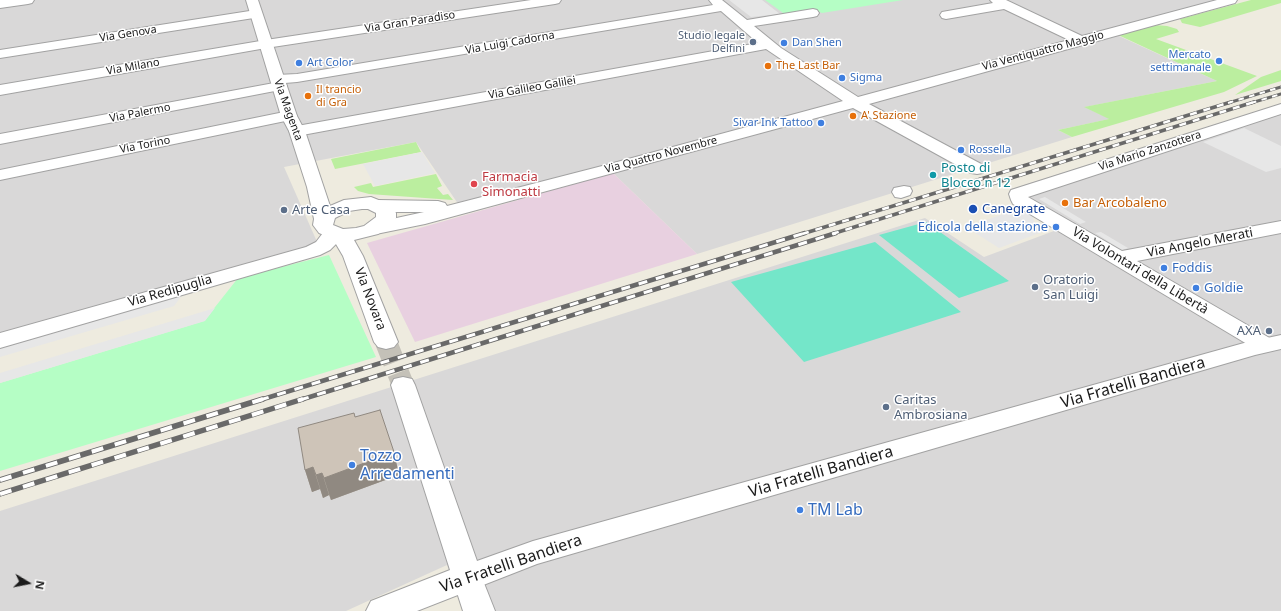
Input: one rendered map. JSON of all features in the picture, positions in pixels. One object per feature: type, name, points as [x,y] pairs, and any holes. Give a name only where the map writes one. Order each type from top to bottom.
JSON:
[{"type":"street","points":[[0,4],[28,0]]},
{"type":"street","name":"Via Gran Paradiso","points":[[266,44],[554,0]]},
{"type":"street","name":"Via Ventiquattro Maggio","points":[[856,103],[1231,0]]},
{"type":"street","points":[[719,3],[767,45],[856,103],[976,169]]},
{"type":"street","name":"Via Luigi Cadorna","points":[[279,83],[297,78],[719,3]]},
{"type":"street","points":[[946,16],[1001,3],[1081,41]]},
{"type":"street","name":"Via Magenta","points":[[256,4],[266,44],[289,116],[297,131],[316,187],[333,229]]},
{"type":"street","name":"Via Genova","points":[[0,54],[256,4]]},
{"type":"street","points":[[744,25],[753,22],[813,13]]},
{"type":"street","name":"Via Milano","points":[[0,90],[266,44]]},
{"type":"street","name":"Via Galileo Galilei","points":[[297,131],[767,45]]},
{"type":"street","name":"Via Palermo","points":[[0,139],[279,83]]},
{"type":"street","name":"Via Quattro Novembre","points":[[333,229],[371,230],[418,220],[856,103]]},
{"type":"street","name":"Via Mario Zanzottera","points":[[1018,194],[1279,111]]},
{"type":"street","name":"Via Torino","points":[[0,175],[289,116]]},
{"type":"street","points":[[316,187],[332,200],[344,206]]},
{"type":"street","name":"Via Volontari della Libertà","points":[[1018,194],[1020,200],[1276,347]]},
{"type":"street","name":"Via Quattro Novembre","points":[[344,206],[362,203],[378,206],[467,206]]},
{"type":"street","name":"Via Redipuglia","points":[[0,341],[313,251],[323,246],[330,239],[333,229],[328,214],[335,209],[344,206]]},
{"type":"street","name":"Via Novara","points":[[354,256],[371,230],[386,218],[384,209],[378,206]]},
{"type":"street","name":"Via Angelo Merati","points":[[1119,258],[1281,227]]},
{"type":"street","name":"Via Novara","points":[[333,229],[354,256],[386,342]]},
{"type":"street","name":"Via Fratelli Bandiera","points":[[382,611],[467,577],[533,553],[1276,347]]},
{"type":"street","points":[[403,384],[479,611]]},
{"type":"shaded area","points":[[0,0],[1216,0],[1106,30],[1217,81],[1085,107],[1110,119],[1058,130],[1072,137],[697,254],[613,173],[465,214],[416,142],[284,167],[318,244],[0,335]]},
{"type":"shaded area","points":[[729,0],[762,0],[780,14],[751,17]]},
{"type":"shaded area","points":[[1281,104],[1281,611],[463,611],[447,565],[346,611],[0,611],[0,511],[925,218],[984,257],[1070,225],[1011,189]]},
{"type":"shaded area","points":[[1244,128],[1281,146],[1281,168],[1266,172],[1203,142]]},
{"type":"shaded area","points":[[422,152],[435,173],[375,186],[363,164]]},
{"type":"shaded area","points":[[613,173],[697,254],[415,342],[367,243]]},
{"type":"shaded area","points":[[1045,197],[1086,222],[1080,224],[1039,199]]},
{"type":"shaded area","points":[[1021,208],[1031,213],[1036,226],[1045,231],[999,248],[966,227]]},
{"type":"shaded area","points":[[1101,232],[1128,248],[1122,250],[1095,233]]},
{"type":"shaded area","points":[[183,294],[174,306],[0,357],[0,347]]},
{"type":"shaded area","points":[[215,308],[205,321],[0,383],[0,373]]},
{"type":"green space","points":[[765,0],[903,0],[822,13],[817,11],[786,15]]},
{"type":"green space","points":[[1251,0],[1281,0],[1281,3],[1200,27],[1182,23],[1180,19]]},
{"type":"green space","points":[[1155,25],[1167,26],[1177,29],[1179,32],[1156,39],[1257,76],[1224,92],[1072,137],[1058,130],[1109,119],[1084,107],[1217,81],[1116,34]]},
{"type":"green space","points":[[1281,70],[1281,81],[1235,95],[1261,77]]},
{"type":"green space","points":[[416,142],[421,152],[335,169],[331,159]]},
{"type":"green space","points":[[436,174],[442,186],[437,188],[443,195],[448,194],[453,200],[369,194],[358,191],[354,187],[371,183],[373,187]]},
{"type":"green space","points":[[926,222],[1009,281],[959,298],[879,235]]},
{"type":"green space","points":[[875,242],[961,312],[804,362],[731,282]]},
{"type":"green space","points":[[329,255],[376,357],[0,471],[0,383],[204,321],[238,278]]},
{"type":"building","points":[[380,410],[394,452],[324,478],[322,473],[316,475],[313,467],[305,470],[298,428],[354,413],[355,417]]},
{"type":"tunnel","points":[[386,342],[403,385]]},
{"type":"railway","points":[[1228,103],[1281,87]]},
{"type":"railway","points":[[1251,103],[1281,94]]},
{"type":"railway","points":[[802,234],[1231,102]]},
{"type":"railway","points":[[832,234],[1254,102]]},
{"type":"railway","points":[[260,400],[805,233]]},
{"type":"railway","points":[[300,400],[836,233]]},
{"type":"railway","points":[[0,480],[263,399]]},
{"type":"railway","points":[[0,494],[303,399]]},
{"type":"place","name":"Studio legale Delfini","points":[[753,42]]},
{"type":"place","name":"Dan Shen","points":[[784,43]]},
{"type":"place","name":"Mercato settimanale","points":[[1219,61]]},
{"type":"place","name":"Art Color","points":[[299,63]]},
{"type":"place","name":"The Last Bar","points":[[768,66]]},
{"type":"place","name":"Sigma","points":[[842,78]]},
{"type":"place","name":"Il trancio di Gra","points":[[308,96]]},
{"type":"place","name":"A' Stazione","points":[[853,116]]},
{"type":"place","name":"Sivar Ink Tattoo","points":[[821,123]]},
{"type":"place","name":"Rossella","points":[[961,150]]},
{"type":"place","name":"Posto di Blocco n 12","points":[[933,175]]},
{"type":"place","name":"Farmacia Simonatti","points":[[474,184]]},
{"type":"place","name":"Bar Arcobaleno","points":[[1065,203]]},
{"type":"place","name":"Canegrate","points":[[973,209]]},
{"type":"place","name":"Arte Casa","points":[[284,210]]},
{"type":"place","name":"Edicola della stazione","points":[[1056,227]]},
{"type":"place","name":"Foddis","points":[[1164,268]]},
{"type":"place","name":"Oratorio San Luigi","points":[[1035,287]]},
{"type":"place","name":"Goldie","points":[[1196,288]]},
{"type":"place","name":"AXA","points":[[1269,331]]},
{"type":"place","name":"Caritas Ambrosiana","points":[[886,407]]},
{"type":"place","name":"Tozzo Arredamenti","points":[[352,465]]},
{"type":"place","name":"TM Lab","points":[[800,510]]}]
